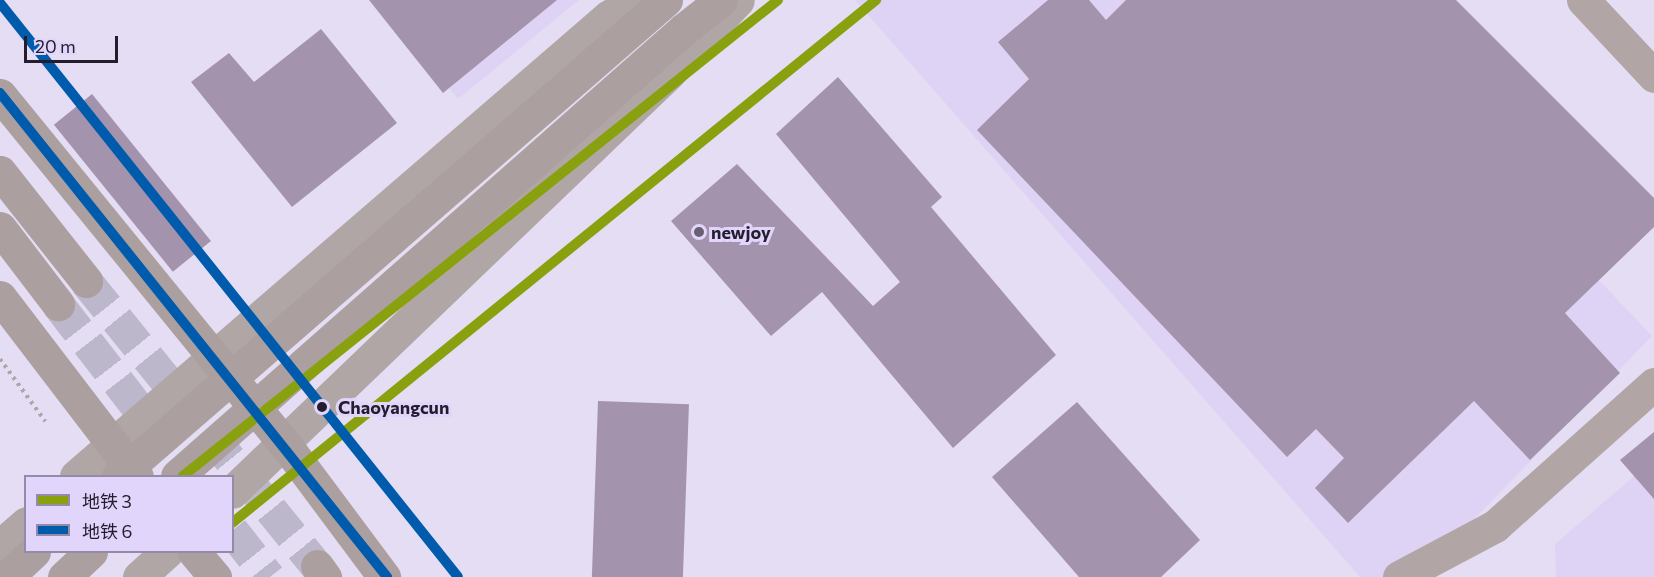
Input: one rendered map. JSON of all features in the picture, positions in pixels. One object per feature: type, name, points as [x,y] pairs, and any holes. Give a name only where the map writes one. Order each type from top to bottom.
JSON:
[{"type":"main road","points":[[78,475],[211,356],[608,17],[635,0]]},
{"type":"main road","points":[[120,475],[666,0]]},
{"type":"main road","points":[[179,475],[683,30],[720,0]]},
{"type":"main road","points":[[234,490],[285,444],[660,81],[738,0]]},
{"type":"main road","points":[[0,95],[285,444],[384,577]]},
{"type":"main road","points":[[0,172],[87,281]]},
{"type":"main road","points":[[0,228],[58,304]]},
{"type":"main road","points":[[0,297],[136,475]]},
{"type":"main road","points":[[0,546],[24,525]]},
{"type":"main road","points":[[7,577],[33,553]]},
{"type":"main road","points":[[64,577],[90,553]]},
{"type":"main road","points":[[139,577],[166,553]]},
{"type":"main road","points":[[195,553],[215,577]]},
{"type":"street","points":[[1583,0],[1654,76]]},
{"type":"street","points":[[1400,577],[1495,526],[1654,384]]},
{"type":"path","points":[[0,359],[45,421]]},
{"type":"shaded area","points":[[374,0],[579,0],[458,99]]},
{"type":"shaded area","points":[[855,0],[1333,0],[1652,336],[1418,577],[1360,577]]},
{"type":"shaded area","points":[[1654,459],[1654,577],[1556,577],[1555,544]]},
{"type":"building","points":[[369,0],[557,0],[443,93]]},
{"type":"building","points":[[1048,0],[1089,0],[1106,20],[1126,0],[1456,0],[1654,198],[1654,227],[1565,313],[1620,373],[1530,460],[1474,401],[1348,523],[1315,488],[1344,458],[1316,429],[1287,457],[977,130],[1029,79],[998,42]]},
{"type":"building","points":[[321,29],[397,123],[292,207],[191,82],[229,53],[254,82]]},
{"type":"building","points":[[838,77],[942,197],[931,207],[1056,355],[953,448],[822,292],[771,336],[671,221],[737,164],[873,306],[900,282],[776,134]]},
{"type":"building","points":[[92,94],[211,241],[173,272],[54,125]]},
{"type":"building","points":[[598,401],[689,404],[683,577],[592,577]]},
{"type":"building","points":[[1077,402],[1200,540],[1161,577],[1079,577],[992,477]]},
{"type":"building","points":[[1654,432],[1654,499],[1620,460]]},
{"type":"tunnel","points":[[86,281],[317,566]]},
{"type":"tunnel","points":[[58,304],[190,475]]},
{"type":"tunnel","points":[[234,533],[269,577]]},
{"type":"metro line","name":"3","points":[[184,475],[778,0]]},
{"type":"metro line","name":"3","points":[[234,521],[876,0]]},
{"type":"metro line","name":"6","points":[[0,3],[458,577]]},
{"type":"metro line","name":"6","points":[[0,93],[387,577]]},
{"type":"place","name":"newjoy","points":[[699,232]]},
{"type":"place","name":"Chaoyangcun","points":[[322,407]]}]
